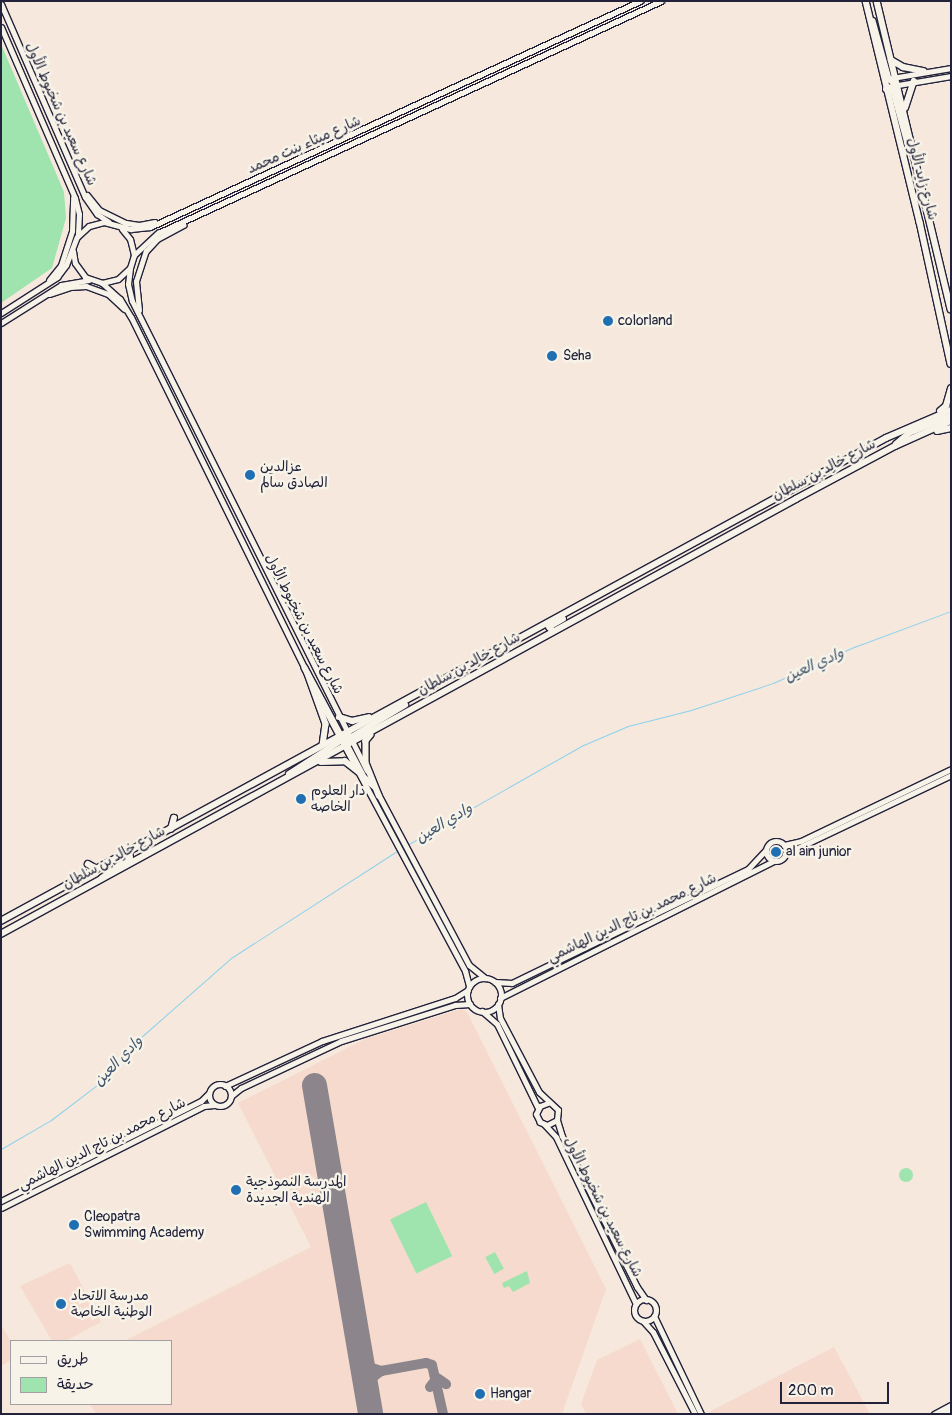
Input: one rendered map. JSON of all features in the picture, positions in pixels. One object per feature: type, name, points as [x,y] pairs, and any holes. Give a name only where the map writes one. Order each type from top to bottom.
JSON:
[{"type":"main road","name":"شارع ميثاء بنت محمد","points":[[111,223],[118,226],[144,229],[640,1]]},
{"type":"main road","name":"شارع ميثاء بنت محمد","points":[[134,256],[152,236],[661,1]]},
{"type":"main road","name":"شارع زايد الأول","points":[[866,1],[889,78]]},
{"type":"main road","name":"شارع زايد الأول","points":[[877,1],[891,59],[886,88],[951,364]]},
{"type":"main road","name":"شارع سعيد بن شخبوط الأول","points":[[1,4],[91,208],[111,223]]},
{"type":"main road","name":"شارع سعيد بن شخبوط الأول","points":[[1,27],[72,192],[79,214],[77,237]]},
{"type":"main road","points":[[891,59],[903,67],[924,71]]},
{"type":"main road","points":[[889,78],[951,68]]},
{"type":"main road","points":[[886,88],[914,81],[951,76]]},
{"type":"main road","points":[[889,78],[897,85]]},
{"type":"main road","points":[[904,115],[907,94],[914,81]]},
{"type":"main road","name":"شارع زايد الأول","points":[[897,85],[951,309]]},
{"type":"main road","points":[[886,88],[893,89],[907,143],[913,153]]},
{"type":"main road","points":[[81,188],[99,210],[126,223],[146,224],[179,214]]},
{"type":"main road","points":[[39,289],[62,261],[74,224],[72,192]]},
{"type":"main road","points":[[139,314],[136,281],[146,251],[157,239],[188,219]]},
{"type":"main road","points":[[1,313],[61,273],[77,237],[92,224],[111,223]]},
{"type":"main road","points":[[1,323],[42,296],[71,281],[102,283],[118,279],[130,268],[134,256],[130,239],[118,226]]},
{"type":"main road","points":[[74,246],[79,270],[93,281]]},
{"type":"main road","name":"شارع سعيد بن شخبوط الأول","points":[[130,268],[128,290],[339,717],[345,740]]},
{"type":"main road","name":"شارع سعيد بن شخبوط الأول","points":[[102,283],[120,300],[131,317],[308,674],[345,740],[385,822],[412,865],[469,965],[485,978]]},
{"type":"main road","points":[[42,296],[75,286],[91,288],[112,296],[131,317]]},
{"type":"main road","points":[[944,333],[951,342]]},
{"type":"main road","points":[[922,421],[944,408],[951,389]]},
{"type":"main road","name":"شارع خالِد بن سلطان","points":[[1,934],[312,765],[345,740],[408,701],[582,604],[922,421],[951,410]]},
{"type":"main road","points":[[895,446],[905,435],[951,416]]},
{"type":"main road","name":"شارع خالِد بن سلطان","points":[[1,921],[291,765],[345,740],[382,727],[895,446],[951,421]]},
{"type":"main road","points":[[918,435],[951,428]]},
{"type":"main road","points":[[664,571],[690,552],[688,546]]},
{"type":"main road","points":[[553,632],[549,631],[550,626],[582,604]]},
{"type":"main road","points":[[305,668],[365,778],[374,786]]},
{"type":"main road","points":[[291,765],[325,741],[325,720],[308,674]]},
{"type":"main road","points":[[339,717],[348,720],[364,720],[408,701]]},
{"type":"main road","points":[[379,796],[366,763],[366,742],[382,727]]},
{"type":"main road","points":[[287,778],[298,767],[345,740]]},
{"type":"main road","points":[[312,765],[345,761],[359,772]]},
{"type":"main road","points":[[774,861],[765,851],[773,841],[784,845],[801,842],[951,768]]},
{"type":"main road","points":[[784,845],[785,854],[951,776]]},
{"type":"main road","name":"شارع سعيد بن شخبوط الأول","points":[[374,786],[465,971],[468,988]]},
{"type":"main road","points":[[171,829],[174,818]]},
{"type":"main road","name":"شارع محمد بن تاج الدين الهاشمي","points":[[495,982],[512,983],[748,869],[765,851]]},
{"type":"main road","points":[[101,880],[108,871],[130,858],[129,852]]},
{"type":"main road","name":"شارع محمد بن تاج الدين الهاشمي","points":[[500,998],[785,854]]},
{"type":"main road","points":[[88,864],[97,869]]},
{"type":"main road","points":[[485,978],[495,982],[500,998],[498,1004],[500,1018],[548,1103],[558,1110],[557,1120],[544,1124],[537,1117],[538,1108],[497,1024],[482,1011],[470,1004],[454,1005],[341,1041],[244,1086],[230,1096],[225,1105],[214,1105],[209,1093],[215,1085],[225,1086],[322,1041],[455,998],[476,980],[485,978]]},
{"type":"main road","points":[[468,988],[470,1004]]},
{"type":"main road","points":[[482,1011],[498,1004]]},
{"type":"main road","points":[[225,1086],[230,1096]]},
{"type":"main road","name":"شارع محمد بن تاج الدين الهاشمي","points":[[1,1201],[201,1101],[209,1093]]},
{"type":"main road","points":[[538,1108],[548,1103]]},
{"type":"main road","name":"شارع محمد بن تاج الدين الهاشمي","points":[[1,1208],[201,1108],[214,1105]]},
{"type":"main road","name":"شارع سعيد بن شخبوط الأول","points":[[557,1120],[562,1136],[637,1287],[646,1300]]},
{"type":"main road","name":"شارع سعيد بن شخبوط الأول","points":[[544,1124],[556,1137],[636,1304]]},
{"type":"main road","points":[[694,1414],[654,1332],[635,1314],[636,1304],[646,1300],[655,1306],[654,1316],[701,1414]]},
{"type":"main road","points":[[644,1321],[654,1316]]},
{"type":"main road","points":[[934,1414],[951,1405]]},
{"type":"main road","points":[[943,1414],[951,1410]]},
{"type":"shaded area","points":[[461,1009],[467,1012],[606,1289],[562,1414],[96,1414],[91,1405],[172,1405],[172,1340],[126,1340],[311,1247],[238,1103],[365,1039]]},
{"type":"shaded area","name":"مدرسة الاتحاد الوطنية الخاصة","points":[[70,1263],[101,1322],[67,1340],[51,1340],[20,1286]]},
{"type":"shaded area","points":[[1,1325],[10,1340],[10,1361],[1,1366]]},
{"type":"shaded area","points":[[640,1339],[678,1414],[586,1414],[581,1404],[597,1360]]},
{"type":"shaded area","points":[[834,1347],[870,1414],[710,1414],[709,1412]]},
{"type":"green space","points":[[1,44],[64,192],[66,218],[52,268],[1,303]]},
{"type":"green space","points":[[906,1168],[911,1170],[913,1175],[911,1180],[906,1182],[901,1180],[899,1175],[901,1170]]},
{"type":"green space","points":[[426,1202],[452,1256],[416,1273],[390,1220]]},
{"type":"green space","points":[[495,1252],[504,1269],[494,1274],[485,1257]]},
{"type":"green space","points":[[527,1271],[530,1283],[513,1292],[509,1286],[504,1288],[502,1283]]},
{"type":"waterway","name":"وادي العين","points":[[407,845],[581,746],[628,726],[691,710],[773,683],[854,647],[951,611]]},
{"type":"waterway","name":"وادي العين","points":[[1,1149],[51,1120],[97,1085],[140,1038],[231,958],[397,851]]},
{"type":"taxiway","points":[[360,1357],[366,1366],[381,1371],[369,1380],[366,1391]]},
{"type":"taxiway","points":[[381,1371],[426,1363],[432,1365],[443,1414]]},
{"type":"taxiway","points":[[430,1387],[437,1378],[446,1384]]},
{"type":"runway","points":[[314,1085],[370,1414]]},
{"type":"place","name":"colorland","points":[[608,321]]},
{"type":"place","name":"Seha","points":[[552,356]]},
{"type":"place","name":"عزالدين الصادق سالم","points":[[250,475]]},
{"type":"place","name":"دار العلوم الخاصه","points":[[301,799]]},
{"type":"place","name":"al ain junior","points":[[776,852]]},
{"type":"place","name":"المدرسة النموذجية الهندية الجديدة","points":[[236,1190]]},
{"type":"place","name":"Cleopatra Swimming Academy","points":[[74,1225]]},
{"type":"place","name":"مدرسة الاتحاد الوطنية الخاصة","points":[[61,1304]]},
{"type":"place","name":"Hangar","points":[[480,1394]]}]
